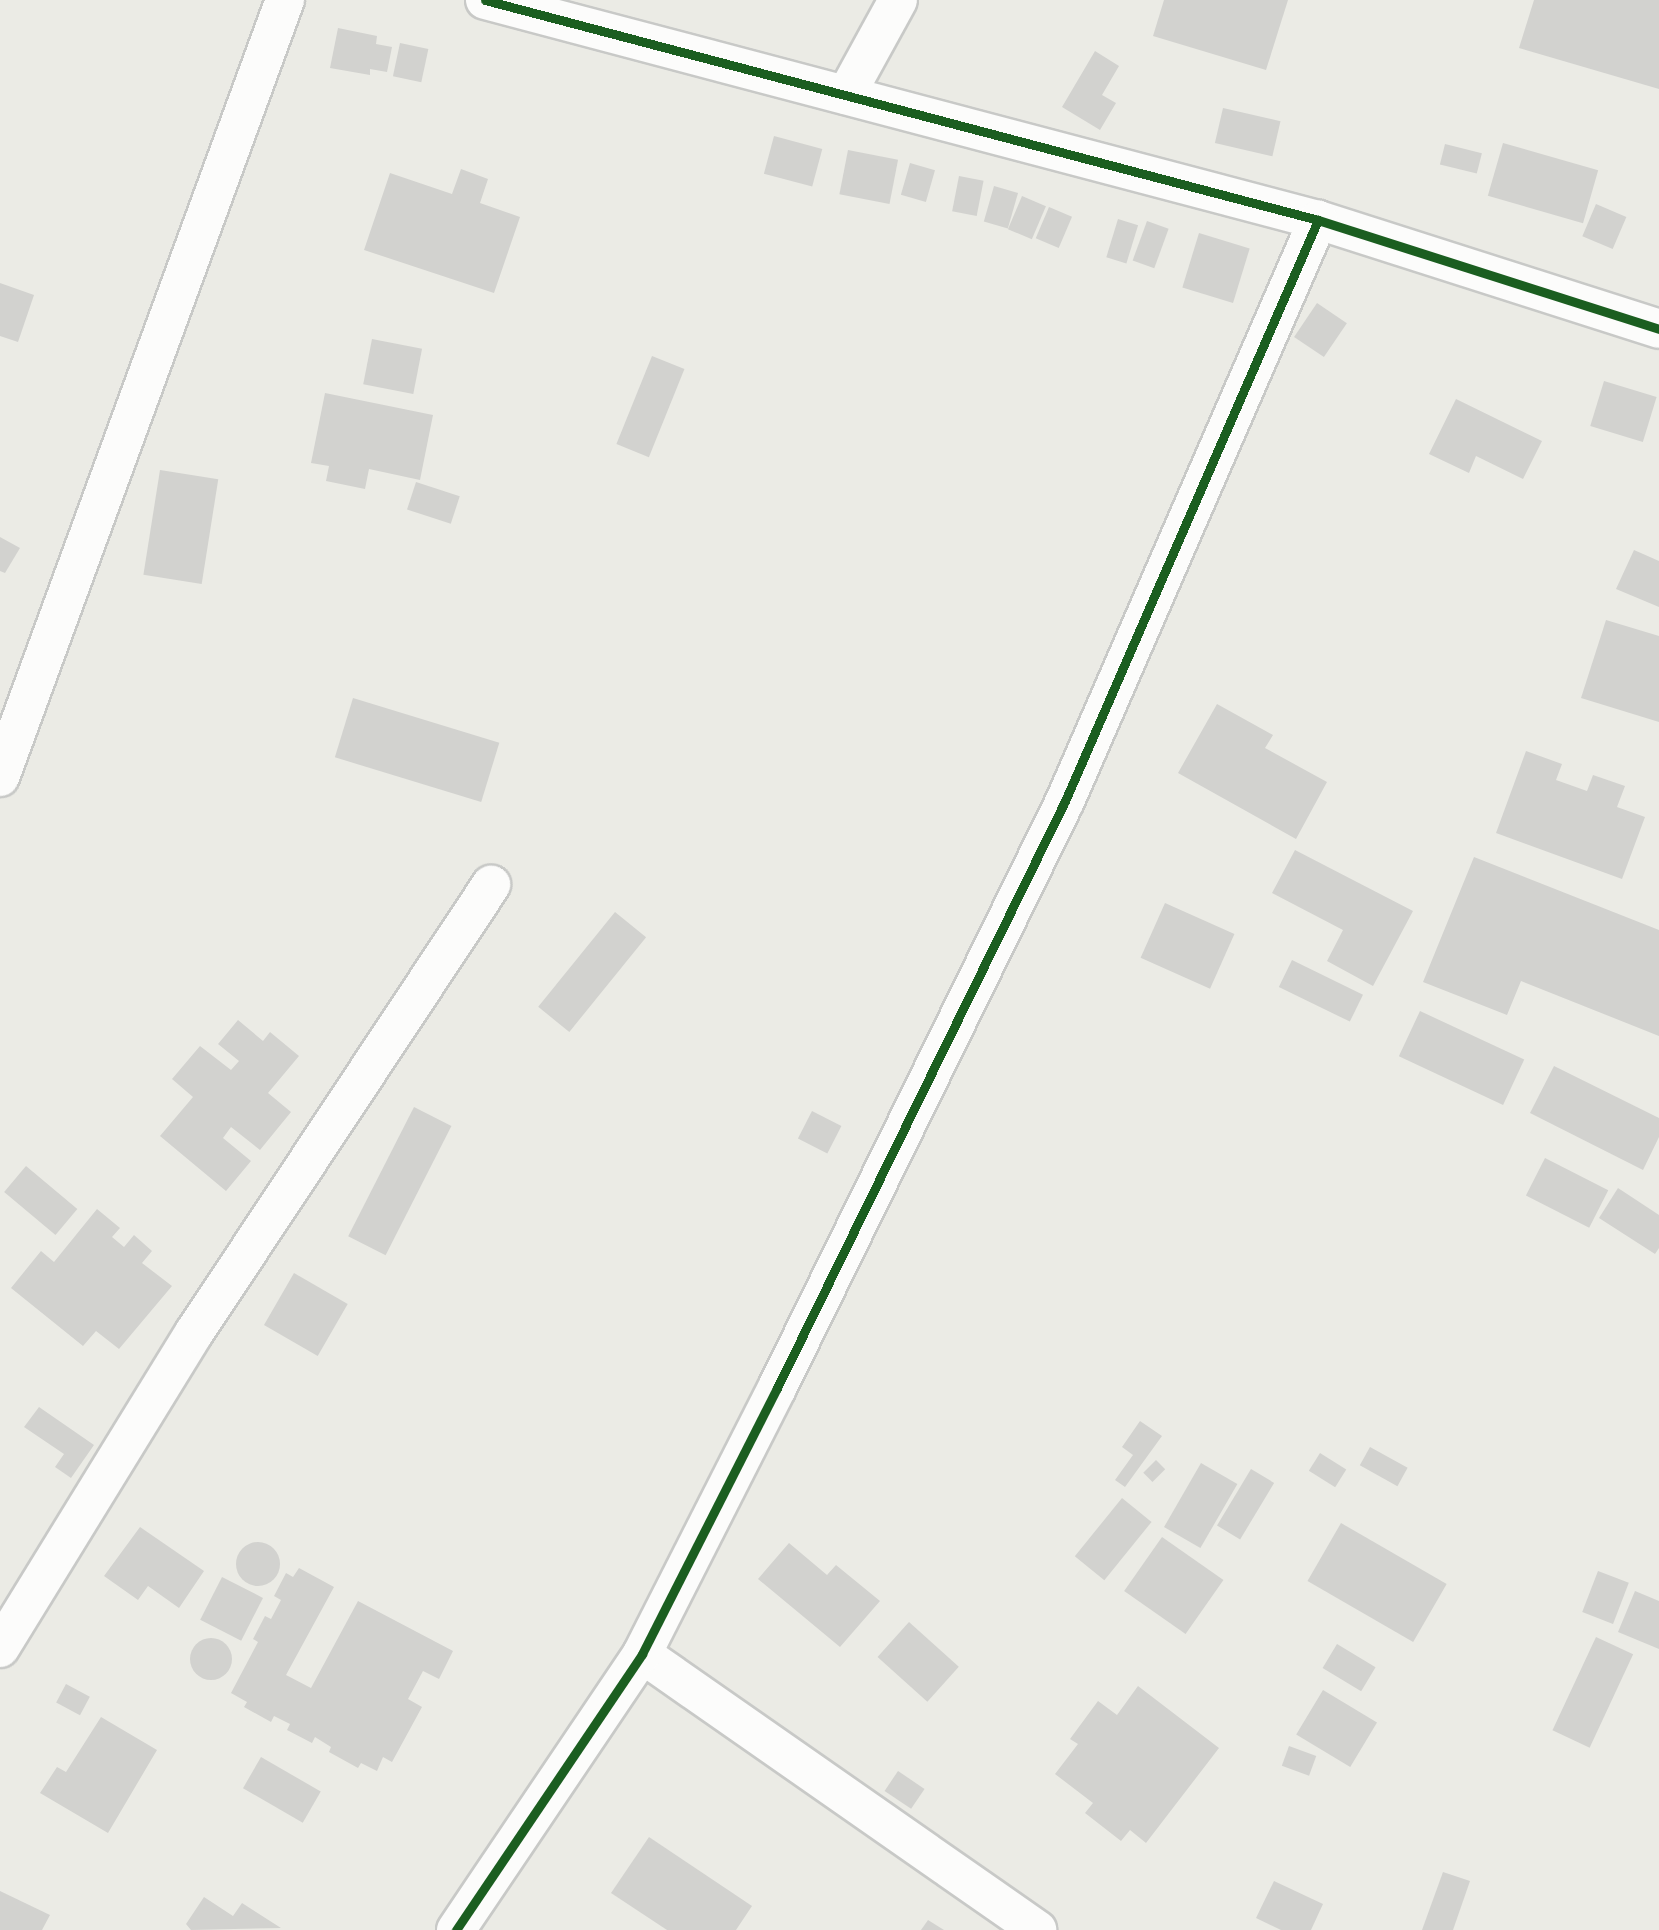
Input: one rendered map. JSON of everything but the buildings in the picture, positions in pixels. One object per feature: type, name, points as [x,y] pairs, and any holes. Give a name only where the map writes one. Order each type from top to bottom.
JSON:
[{"type":"street","points":[[0,777],[285,0]]},
{"type":"street","points":[[485,0],[1318,220],[1659,329]]},
{"type":"street","points":[[846,95],[898,0]]},
{"type":"street","points":[[456,1930],[642,1654],[777,1388],[1065,801],[1318,220]]},
{"type":"street","points":[[0,1648],[194,1333],[491,885]]},
{"type":"street","points":[[642,1654],[1037,1930]]},
{"type":"cycle path","points":[[485,0],[1318,220],[1659,329]]},
{"type":"cycle path","points":[[456,1930],[642,1654],[777,1388],[1065,801],[1318,220]]}]
